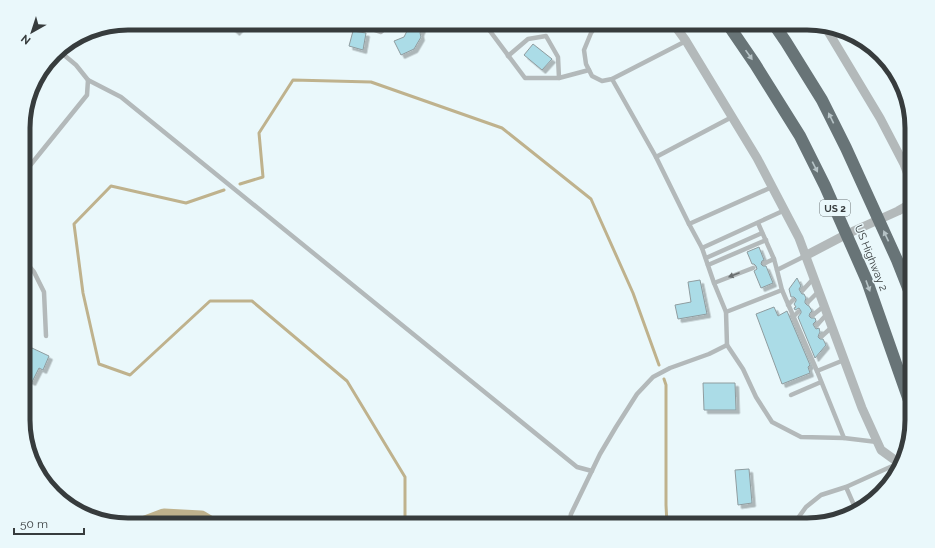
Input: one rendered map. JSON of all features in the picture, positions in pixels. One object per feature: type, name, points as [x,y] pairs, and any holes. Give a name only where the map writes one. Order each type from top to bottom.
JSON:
[{"type":"highway","name":"US Highway 2","points":[[732,30],[800,136],[825,186],[867,281],[905,388]]},
{"type":"highway","name":"US Highway 2","points":[[778,30],[822,100],[846,148],[905,280]]},
{"type":"street","points":[[678,30],[757,158],[785,210],[799,238],[862,408],[877,442],[881,450],[896,461]]},
{"type":"street","points":[[829,32],[880,118],[905,167]]},
{"type":"street","points":[[806,256],[847,234],[905,207]]},
{"type":"lane","points":[[489,30],[525,78],[560,78],[589,70]]},
{"type":"lane","points":[[593,30],[584,50],[586,64],[592,76],[602,81],[612,80],[686,41]]},
{"type":"lane","points":[[508,56],[528,39],[546,36],[558,57],[560,78]]},
{"type":"lane","points":[[63,54],[76,65],[88,80],[121,97],[577,467],[592,471]]},
{"type":"lane","points":[[30,166],[87,95],[88,80]]},
{"type":"lane","points":[[612,80],[656,157],[702,248],[726,312],[727,345],[743,369],[756,396],[772,422],[801,437],[844,438],[877,442]]},
{"type":"lane","points":[[656,157],[732,116]]},
{"type":"lane","points":[[689,224],[772,187]]},
{"type":"lane","points":[[702,248],[785,210]]},
{"type":"lane","points":[[758,222],[774,259],[782,290],[793,317],[801,327],[803,340],[844,438]]},
{"type":"lane","points":[[706,258],[762,233]]},
{"type":"lane","points":[[708,265],[766,240]]},
{"type":"lane","points":[[777,270],[806,256]]},
{"type":"lane","points":[[765,263],[774,259]]},
{"type":"lane","points":[[30,267],[44,292],[46,336]]},
{"type":"lane","points":[[714,283],[753,268]]},
{"type":"lane","points":[[803,290],[814,278]]},
{"type":"lane","points":[[726,312],[782,290]]},
{"type":"lane","points":[[808,302],[818,291]]},
{"type":"lane","points":[[788,305],[793,300]]},
{"type":"lane","points":[[813,315],[826,310]]},
{"type":"lane","points":[[817,325],[826,310]]},
{"type":"lane","points":[[793,317],[798,312]]},
{"type":"lane","points":[[822,336],[832,327]]},
{"type":"lane","points":[[803,340],[807,336]]},
{"type":"lane","points":[[570,518],[592,471],[616,427],[637,394],[653,377],[670,368],[709,354],[727,345]]},
{"type":"lane","points":[[807,350],[812,346]]},
{"type":"lane","points":[[817,371],[844,360]]},
{"type":"lane","points":[[791,395],[821,382]]},
{"type":"lane","points":[[798,518],[806,507],[821,496],[846,487],[894,466]]},
{"type":"lane","points":[[846,487],[854,506]]},
{"type":"building","points":[[408,30],[421,30],[421,37],[414,49],[401,55],[394,41],[404,37]]},
{"type":"building","points":[[353,31],[366,33],[363,50],[349,46]]},
{"type":"building","points":[[533,44],[552,59],[542,70],[524,55]]},
{"type":"building","points":[[759,247],[764,260],[761,264],[766,266],[773,283],[761,288],[754,271],[757,269],[756,266],[752,264],[747,252]]},
{"type":"building","points":[[797,278],[801,286],[799,289],[806,298],[805,303],[812,311],[809,316],[811,318],[815,318],[816,321],[813,324],[816,329],[819,328],[820,332],[818,337],[823,339],[826,345],[815,358],[798,317],[801,311],[799,308],[795,310],[794,308],[796,307],[794,304],[796,299],[791,297],[789,289]]},
{"type":"building","points":[[700,280],[707,314],[678,319],[675,305],[691,302],[688,282]]},
{"type":"building","points":[[774,307],[778,316],[787,311],[810,365],[808,367],[810,373],[782,384],[756,314]]},
{"type":"building","points":[[32,348],[49,356],[43,370],[39,368],[32,382],[30,381],[30,352]]},
{"type":"building","points":[[703,383],[735,383],[736,410],[704,410]]},
{"type":"building","points":[[749,469],[752,503],[738,505],[735,470]]},
{"type":"waterway","points":[[240,184],[263,177],[259,133],[293,80],[371,82],[502,128],[591,199],[633,293],[659,365]]},
{"type":"waterway","points":[[224,190],[186,203],[111,186],[74,224],[83,293],[99,364],[130,375],[210,301],[252,301],[347,381],[405,477],[405,518]]},
{"type":"waterway","points":[[664,379],[666,385],[667,518]]},
{"type":"waterway","points":[[161,518],[182,518]]}]
